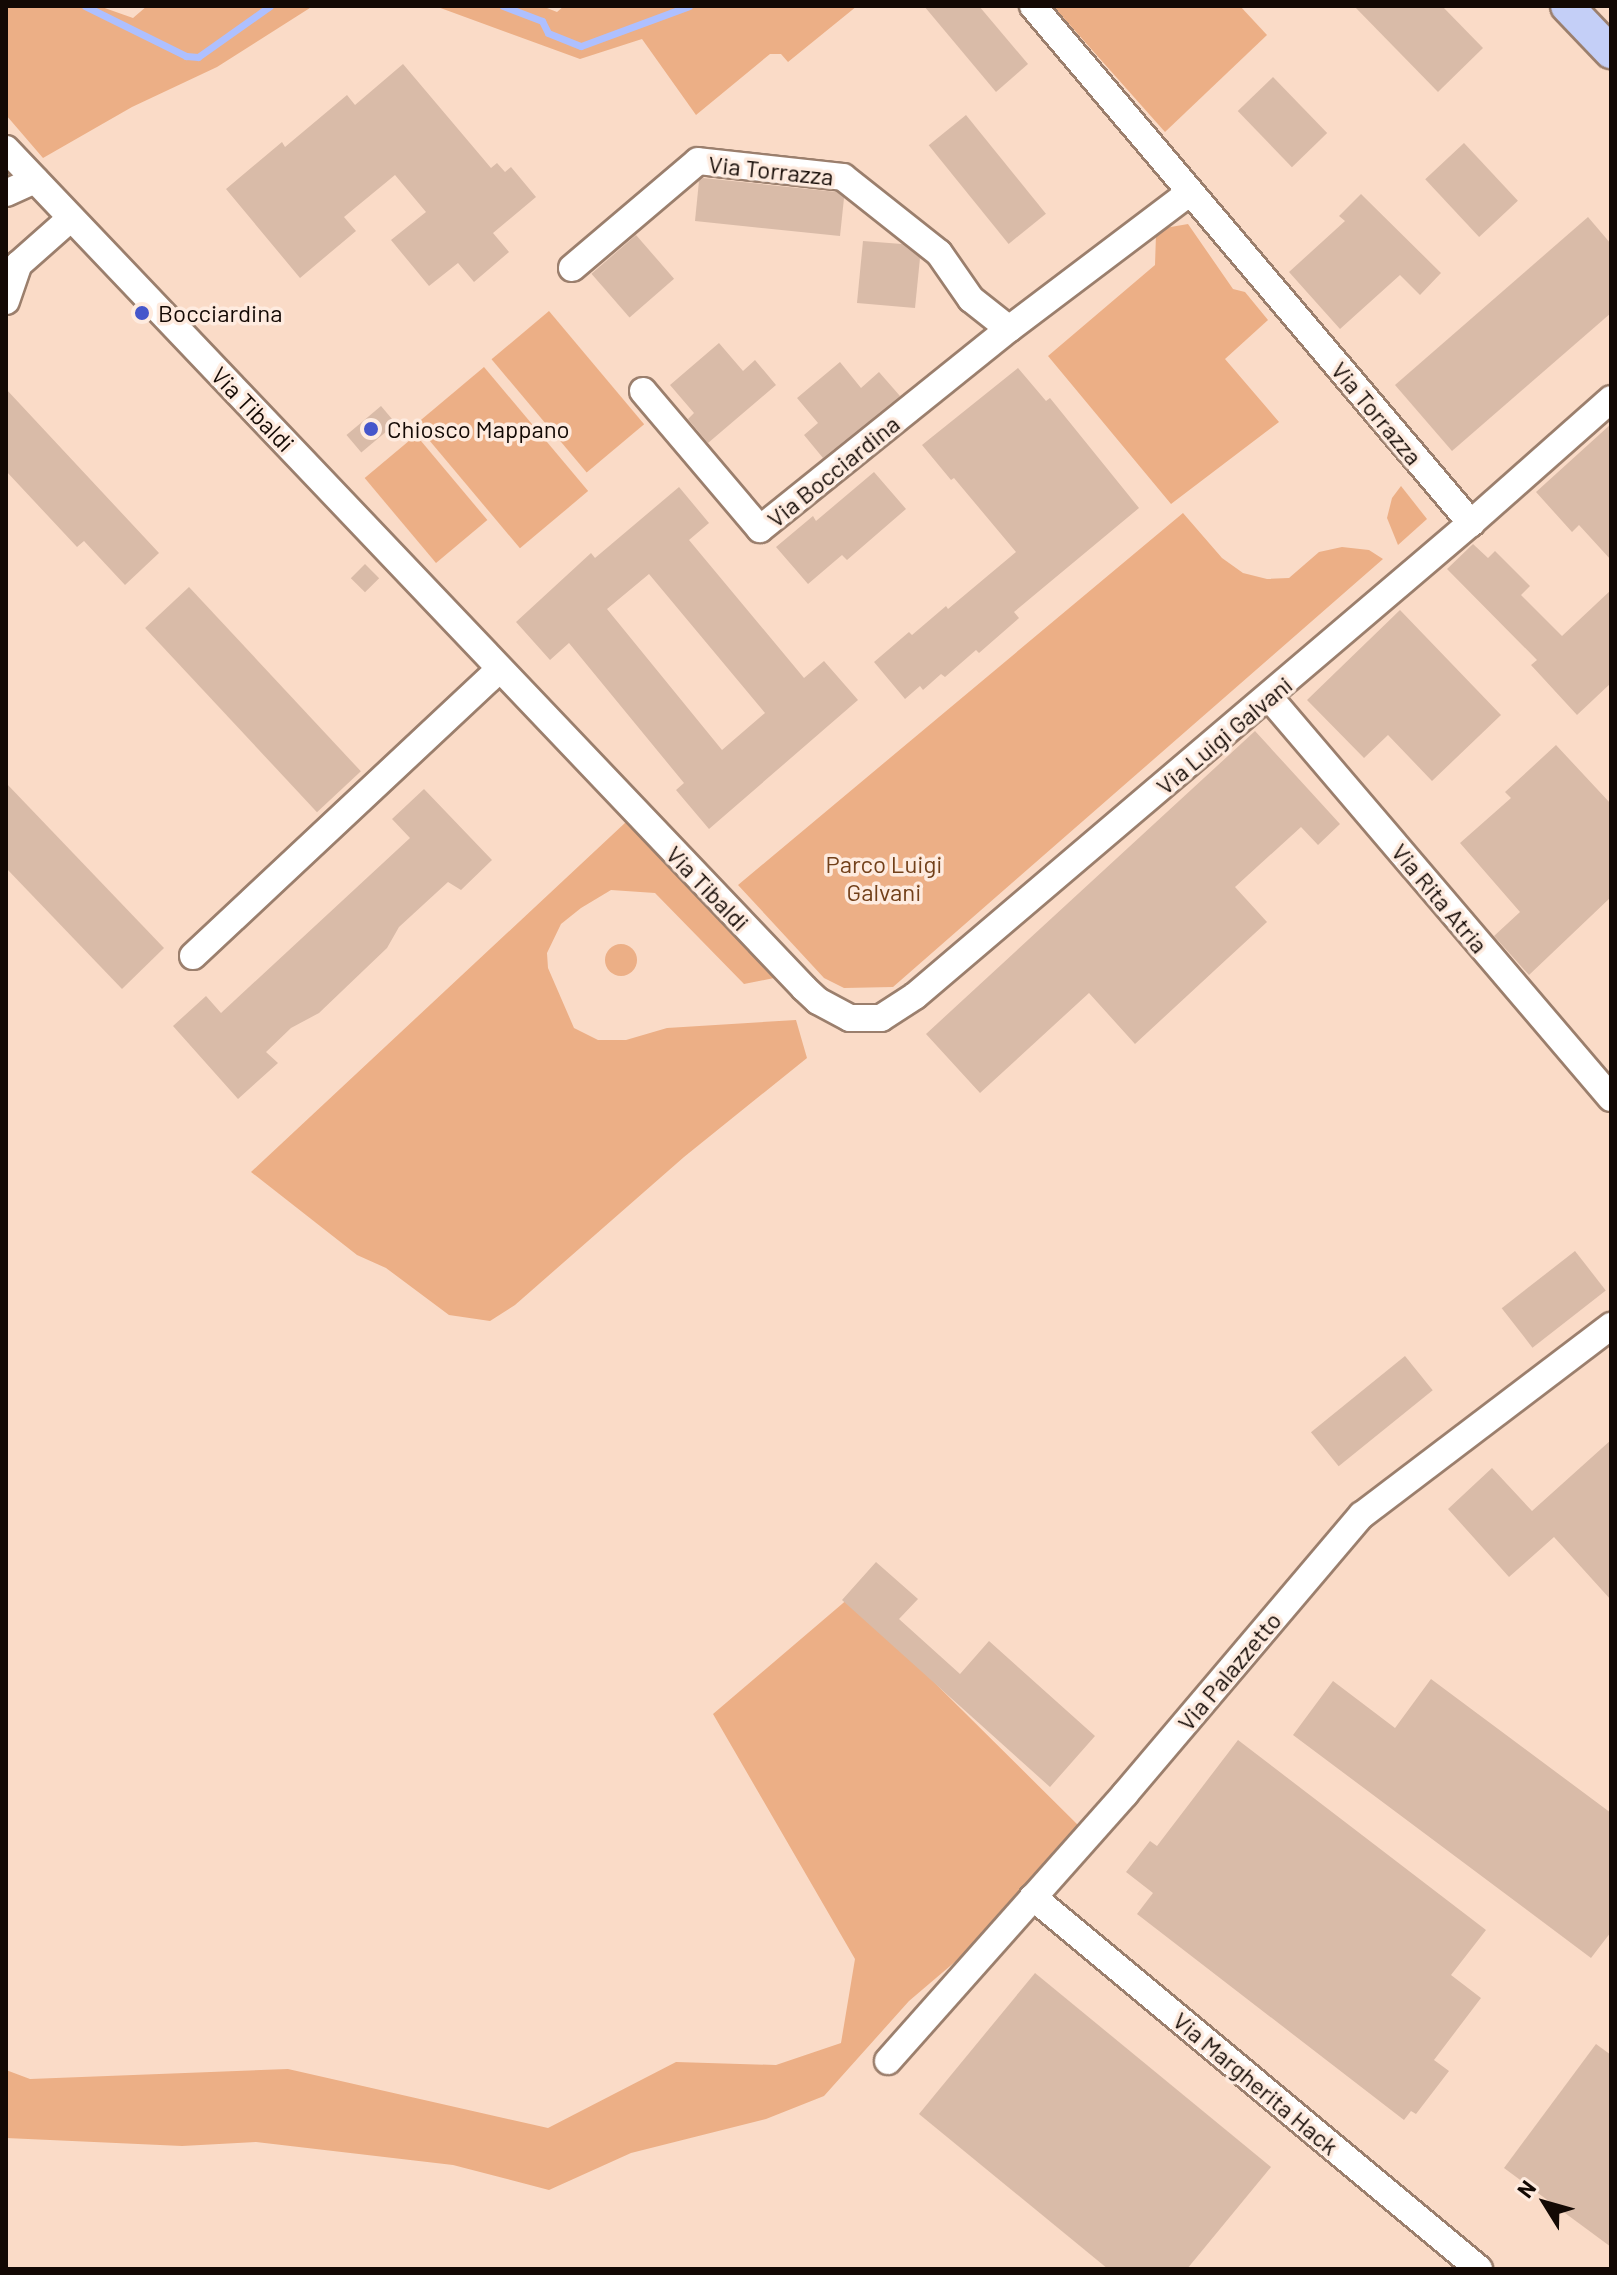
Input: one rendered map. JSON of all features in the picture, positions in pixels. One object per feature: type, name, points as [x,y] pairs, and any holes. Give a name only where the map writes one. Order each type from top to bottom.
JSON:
[{"type":"main road","points":[[1567,6],[1611,52]]},
{"type":"street","name":"Via Torrazza","points":[[1033,6],[1471,523]]},
{"type":"street","name":"Via Tibaldi","points":[[6,149],[818,1001]]},
{"type":"street","name":"Via Torrazza","points":[[572,268],[698,161],[843,177],[939,253],[971,299],[1009,329]]},
{"type":"street","points":[[6,193],[35,180]]},
{"type":"street","points":[[1009,329],[1190,192]]},
{"type":"street","points":[[6,301],[19,264],[71,218]]},
{"type":"street","name":"Via Bocciardina","points":[[643,391],[760,529],[1009,329]]},
{"type":"street","name":"Via Luigi Galvani","points":[[818,1001],[850,1018],[881,1018],[915,996],[1269,697],[1611,399]]},
{"type":"street","points":[[193,956],[500,669]]},
{"type":"street","name":"Via Rita Atria","points":[[1269,697],[1611,1098]]},
{"type":"street","name":"Via Palazzetto","points":[[888,2061],[1362,1515],[1611,1326]]},
{"type":"street","name":"Via Margherita Hack","points":[[1033,1897],[1479,2269]]},
{"type":"green space","points":[[6,6],[99,6],[133,18],[147,6],[313,6],[217,67],[132,107],[43,158],[6,115]]},
{"type":"green space","points":[[435,6],[542,6],[557,12],[564,6],[857,6],[788,62],[781,54],[770,54],[696,115],[642,39],[580,59]]},
{"type":"green space","points":[[1053,6],[1240,6],[1267,35],[1165,132]]},
{"type":"green space","points":[[1188,224],[1233,289],[1245,292],[1268,320],[1225,359],[1279,422],[1171,504],[1048,356],[1155,265],[1156,234],[1165,228]]},
{"type":"green space","points":[[549,311],[644,424],[587,473],[492,359]]},
{"type":"green space","points":[[484,367],[588,491],[520,548],[416,424]]},
{"type":"green space","points":[[416,435],[487,520],[436,563],[365,478]]},
{"type":"green space","points":[[1401,486],[1427,519],[1398,545],[1387,518],[1392,498]]},
{"type":"green space","name":"Parco Luigi Galvani","points":[[1183,513],[1222,558],[1243,573],[1267,579],[1289,578],[1319,552],[1342,547],[1369,550],[1383,559],[893,987],[844,988],[824,978],[738,885]]},
{"type":"green space","points":[[626,822],[774,978],[744,984],[655,893],[611,890],[561,924],[547,953],[548,968],[574,1028],[598,1040],[626,1040],[667,1028],[796,1020],[807,1058],[684,1157],[515,1305],[490,1321],[449,1315],[386,1268],[357,1255],[251,1172]]},
{"type":"green space","points":[[621,944],[633,948],[637,960],[633,972],[621,976],[609,972],[605,960],[609,948]]},
{"type":"green space","points":[[849,1598],[1083,1830],[1003,1921],[909,2001],[824,2096],[766,2119],[631,2153],[549,2190],[453,2165],[256,2142],[182,2146],[6,2138],[6,2070],[30,2079],[288,2069],[548,2128],[676,2062],[776,2065],[841,2043],[855,1959],[713,1714]]},
{"type":"building","points":[[924,6],[979,6],[1028,64],[996,92]]},
{"type":"building","points":[[1354,6],[1442,6],[1483,48],[1438,92]]},
{"type":"building","points":[[403,64],[491,168],[497,163],[505,172],[511,167],[536,197],[493,233],[509,252],[474,282],[458,263],[429,286],[391,240],[426,212],[395,175],[344,217],[356,231],[300,278],[226,189],[282,142],[285,147],[347,95],[355,105]]},
{"type":"building","points":[[1273,77],[1327,133],[1292,167],[1238,111]]},
{"type":"building","points":[[966,115],[1046,214],[1009,244],[929,145]]},
{"type":"building","points":[[1464,143],[1518,201],[1479,237],[1425,179]]},
{"type":"building","points":[[703,178],[837,192],[844,198],[840,236],[695,221],[699,181]]},
{"type":"building","points":[[1361,194],[1441,273],[1420,295],[1400,275],[1340,329],[1289,272],[1345,221],[1339,216]]},
{"type":"building","points":[[1588,217],[1611,244],[1611,313],[1452,451],[1395,385]]},
{"type":"building","points":[[636,235],[674,279],[630,317],[591,274]]},
{"type":"building","points":[[863,241],[902,244],[920,258],[915,308],[857,303]]},
{"type":"building","points":[[719,343],[743,371],[755,360],[776,385],[708,443],[688,419],[694,413],[670,385]]},
{"type":"building","points":[[840,362],[861,388],[879,372],[900,396],[823,458],[804,435],[818,423],[797,398]]},
{"type":"building","points":[[1018,368],[1046,401],[1050,398],[1139,508],[1014,612],[1019,618],[979,653],[976,650],[945,677],[941,674],[923,690],[920,686],[905,699],[874,662],[909,632],[912,635],[946,606],[948,609],[1016,552],[922,445]]},
{"type":"building","points":[[6,389],[159,553],[125,585],[84,541],[77,547],[6,471]]},
{"type":"building","name":"Chiosco Mappano","points":[[381,406],[396,424],[361,453],[347,435]]},
{"type":"building","points":[[1611,424],[1611,560],[1579,525],[1572,532],[1536,492]]},
{"type":"building","points":[[874,472],[906,509],[847,560],[842,555],[808,584],[776,547],[813,516],[816,521]]},
{"type":"building","points":[[679,487],[709,523],[689,540],[804,678],[824,661],[858,700],[709,829],[676,790],[684,783],[569,643],[550,660],[516,622],[591,553],[595,558]],"holes":[[[649,574],[765,713],[722,750],[607,609]]]},
{"type":"building","points":[[1473,544],[1488,558],[1495,551],[1530,586],[1521,595],[1562,636],[1611,590],[1611,683],[1577,715],[1531,665],[1537,660],[1447,569]]},
{"type":"building","points":[[365,564],[379,578],[365,592],[351,578]]},
{"type":"building","points":[[189,587],[361,771],[317,812],[145,628]]},
{"type":"building","points":[[1400,610],[1501,715],[1432,781],[1388,735],[1364,758],[1307,700]]},
{"type":"building","points":[[1255,731],[1340,824],[1318,845],[1301,827],[1235,887],[1267,922],[1135,1044],[1089,993],[980,1093],[926,1034]]},
{"type":"building","points":[[1556,745],[1611,804],[1611,897],[1529,975],[1494,936],[1520,912],[1460,843],[1511,798],[1505,792]]},
{"type":"building","points":[[6,783],[164,948],[122,989],[6,868]]},
{"type":"building","points":[[424,789],[492,860],[461,890],[448,882],[399,927],[387,948],[319,1013],[291,1028],[266,1052],[278,1063],[238,1099],[173,1026],[206,996],[221,1013],[410,838],[392,819]]},
{"type":"building","points":[[1575,1251],[1606,1290],[1532,1348],[1502,1308]]},
{"type":"building","points":[[1405,1356],[1433,1390],[1339,1466],[1311,1432]]},
{"type":"building","points":[[1611,1440],[1611,1600],[1554,1537],[1509,1577],[1448,1509],[1492,1468],[1532,1511]]},
{"type":"building","points":[[876,1562],[918,1599],[899,1619],[960,1674],[989,1641],[1095,1736],[1050,1787],[842,1600]]},
{"type":"building","points":[[1431,1679],[1611,1813],[1611,1932],[1591,1958],[1293,1735],[1333,1681],[1395,1728]]},
{"type":"building","points":[[1238,1740],[1486,1930],[1451,1975],[1481,1998],[1434,2060],[1449,2071],[1416,2114],[1411,2111],[1404,2120],[1137,1914],[1153,1893],[1126,1872],[1150,1841],[1157,1846]]},
{"type":"building","points":[[1035,1973],[1271,2167],[1187,2269],[1108,2269],[919,2114]]},
{"type":"building","points":[[1596,2044],[1611,2055],[1611,2247],[1504,2168]]},
{"type":"waterway","points":[[85,6],[186,56],[198,57],[270,6]]},
{"type":"waterway","points":[[503,6],[542,21],[548,33],[581,46],[689,6]]},
{"type":"place","name":"Bocciardina","points":[[142,313]]},
{"type":"place","name":"Chiosco Mappano","points":[[371,429]]}]
